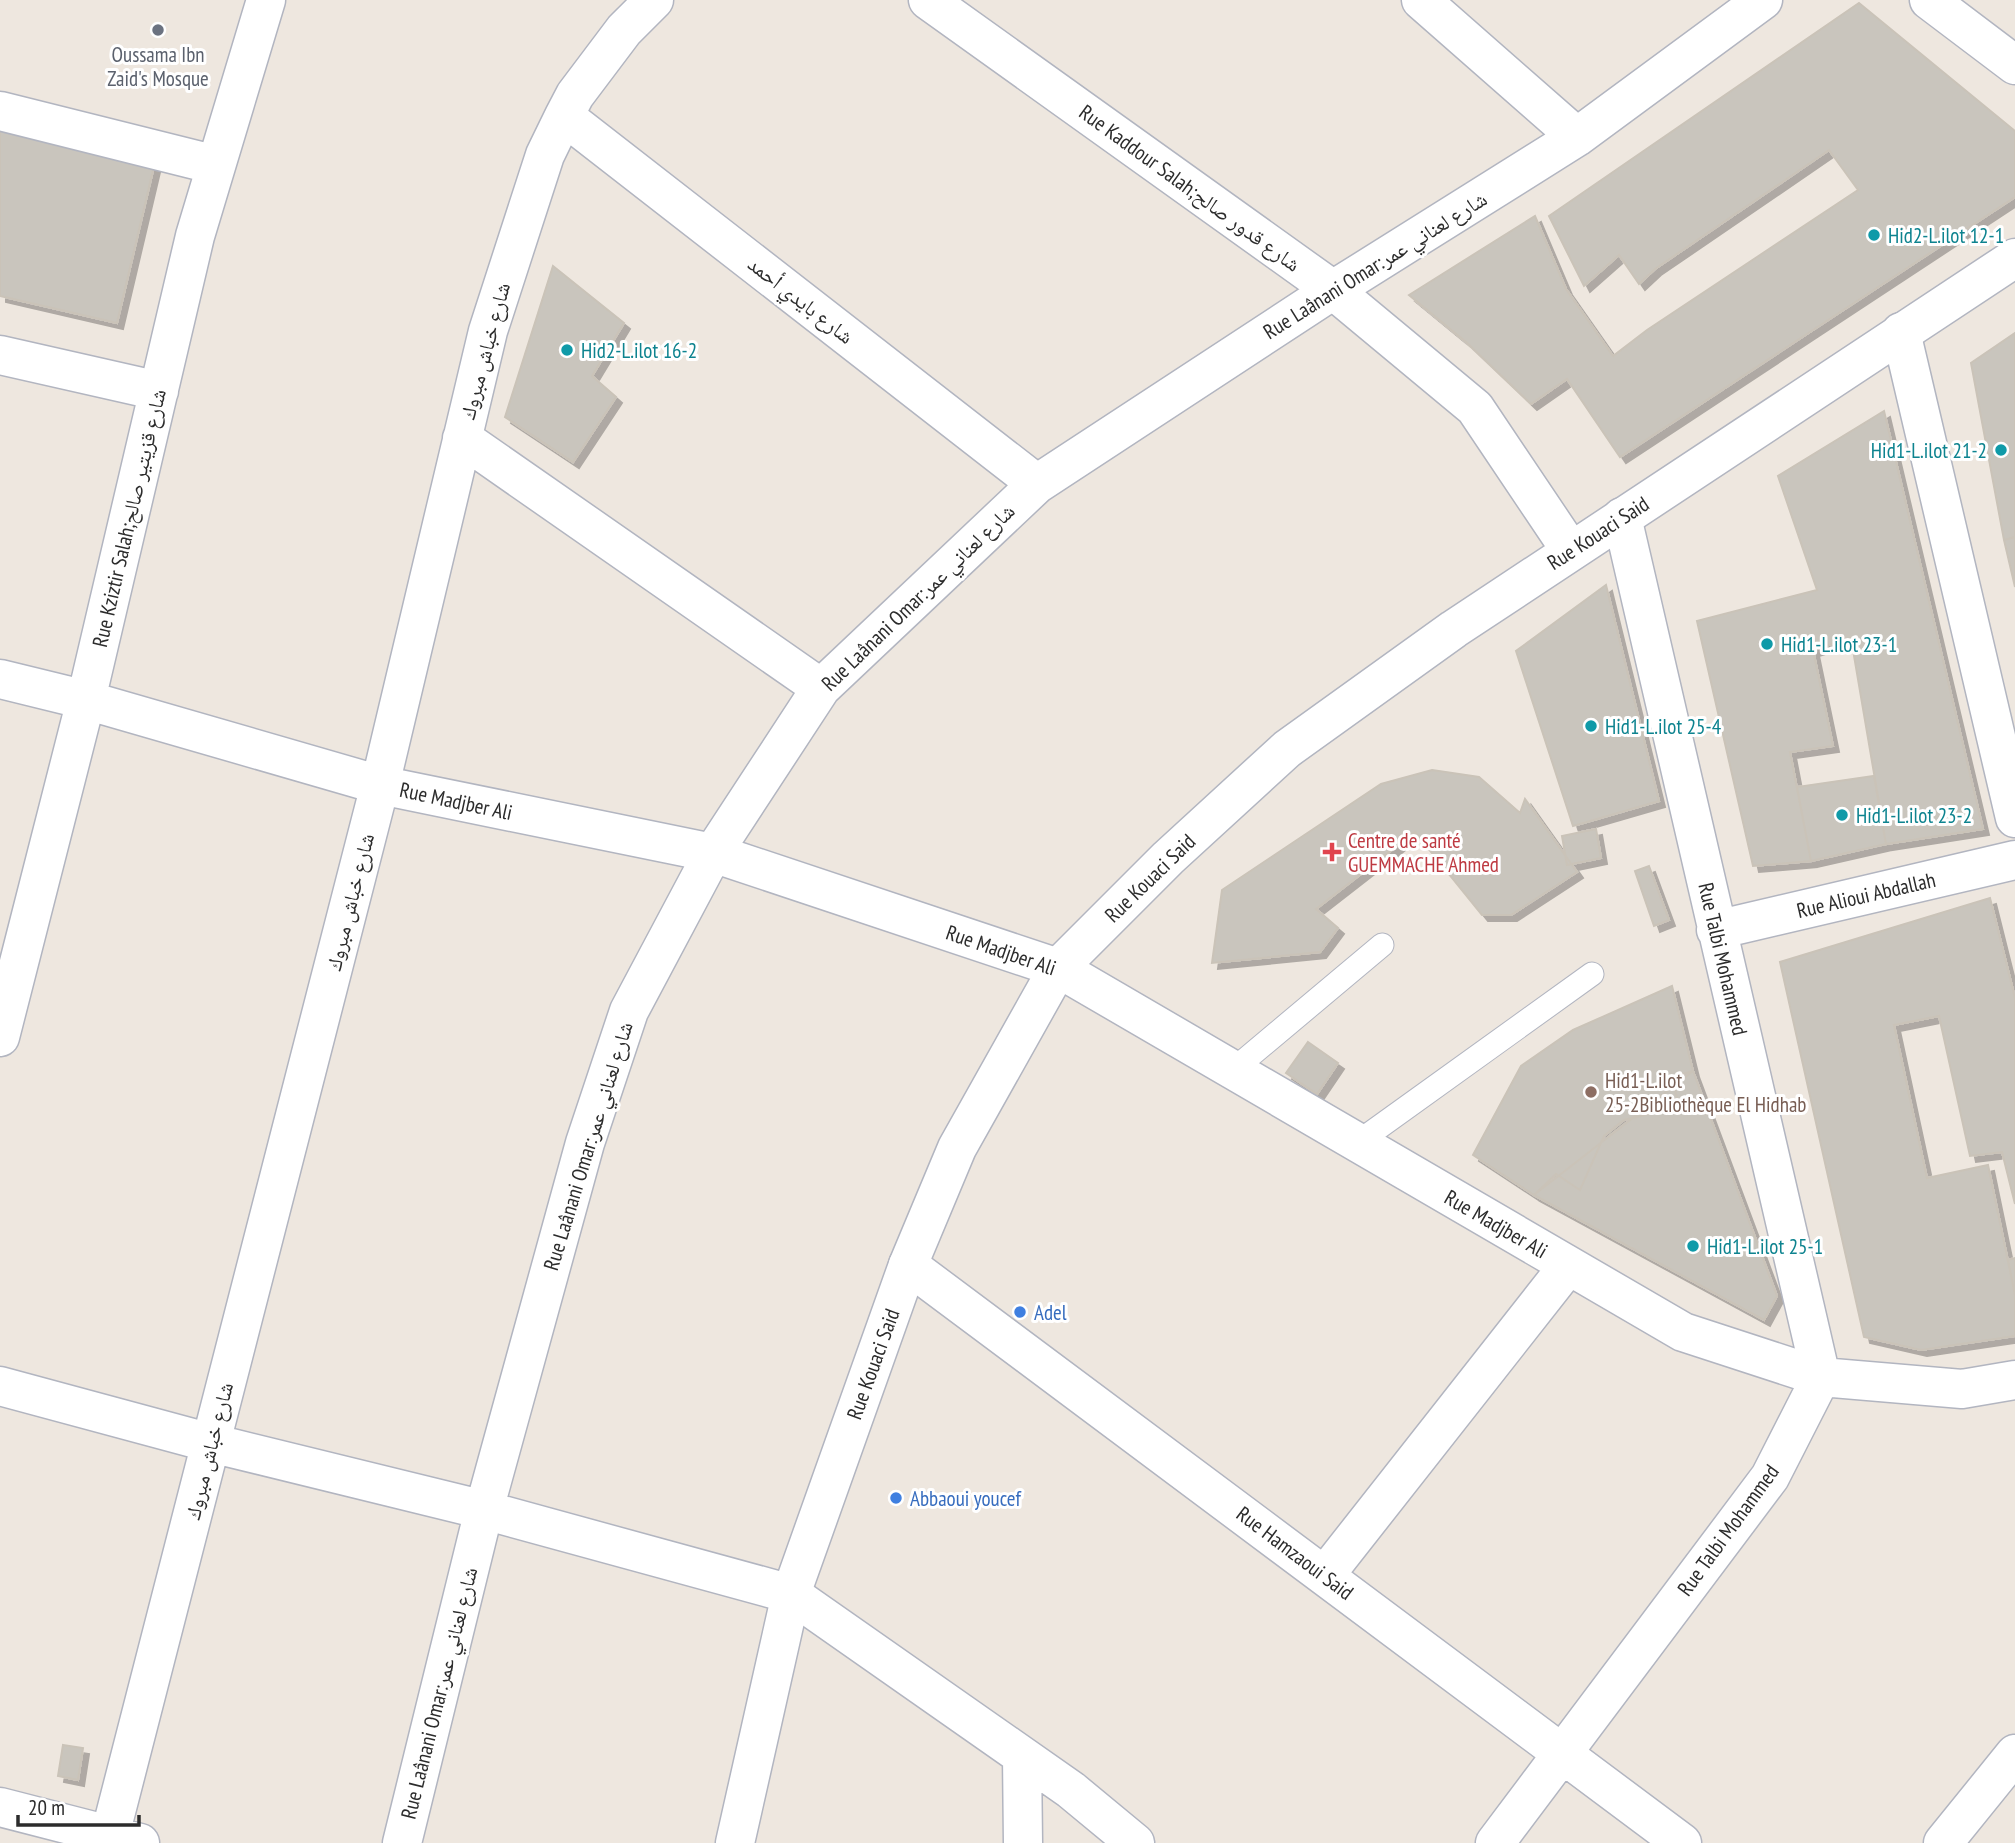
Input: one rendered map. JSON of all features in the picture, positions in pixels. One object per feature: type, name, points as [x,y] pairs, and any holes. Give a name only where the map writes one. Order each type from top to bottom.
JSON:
[{"type":"street","name":"Rue Kziztir Salah;شارع قزيتير صالح","points":[[0,1037],[5,998],[86,700],[195,236],[266,0]]},
{"type":"street","name":"شارع خباش مبروك","points":[[125,1839],[211,1443],[380,785],[488,331],[545,155],[564,116],[575,95],[624,30],[654,0]]},
{"type":"street","name":"Rue Kaddour Salah;شارع قدور صالح","points":[[928,0],[1333,290],[1475,408],[1571,551]]},
{"type":"street","points":[[1421,0],[1577,137]]},
{"type":"street","name":"Rue Laânani Omar;شارع لعناني عمر","points":[[402,1843],[484,1510],[585,1143],[629,1011],[713,853],[821,688],[1037,484],[1333,290],[1577,137],[1763,0]]},
{"type":"street","points":[[1929,0],[2015,65]]},
{"type":"street","points":[[0,111],[216,165]]},
{"type":"street","name":"شارع بايدي أحمد","points":[[564,116],[1037,484]]},
{"type":"street","name":"Rue Kouaci Said","points":[[734,1843],[790,1594],[908,1265],[957,1149],[1058,968],[1168,858],[1287,749],[1454,629],[2015,258]]},
{"type":"street","points":[[1901,332],[2015,818]]},
{"type":"street","points":[[0,355],[159,391]]},
{"type":"street","points":[[462,438],[821,688]]},
{"type":"street","name":"Rue Talbi Mohammed","points":[[1495,1843],[1770,1477],[1821,1377],[1622,517]]},
{"type":"street","name":"Rue Madjber Ali","points":[[0,679],[86,700],[380,785],[713,853],[1058,968],[1683,1332],[1821,1377],[1962,1389],[2015,1380]]},
{"type":"street","name":"Rue Alioui Abdallah","points":[[1716,930],[2015,860]]},
{"type":"street","name":"Rue Hamzaoui Said","points":[[908,1265],[1682,1843]]},
{"type":"street","points":[[1325,1575],[1568,1266]]},
{"type":"street","points":[[0,1386],[211,1443],[484,1510],[790,1594],[1072,1790],[1135,1843]]},
{"type":"street","points":[[1944,1843],[2015,1754]]},
{"type":"street","points":[[1022,1756],[1023,1843]]},
{"type":"street","points":[[0,1807],[125,1839]]},
{"type":"lane","points":[[1233,1070],[1382,945]]},
{"type":"lane","points":[[1357,1143],[1592,974]]},
{"type":"building","name":"Hid2-L.ilot 12-1","points":[[1859,3],[2015,131],[2015,197],[1620,457],[1567,379],[1531,404],[1466,342],[1409,295],[1535,216],[1566,289],[1613,356],[1647,330],[1858,190],[1829,150],[1655,269],[1639,284],[1619,255],[1584,286],[1549,216]]},
{"type":"building","points":[[0,126],[155,162],[117,323],[0,296]]},
{"type":"building","name":"Hid2-L.ilot 16-2","points":[[553,266],[624,323],[592,376],[616,397],[573,462],[505,417]]},
{"type":"building","name":"Hid1-L.ilot 21-2","points":[[2015,333],[2015,537],[2004,540],[1971,363]]},
{"type":"building","name":"Hid1-L.ilot 23-1","points":[[1884,411],[1983,829],[1886,844],[1851,638],[1813,650],[1833,746],[1790,752],[1811,861],[1753,866],[1697,621],[1817,590],[1778,476]]},
{"type":"building","points":[[2015,537],[2015,587],[2004,540]]},
{"type":"building","name":"Hid1-L.ilot 25-4","points":[[1606,585],[1659,801],[1573,826],[1516,651]]},
{"type":"building","points":[[1432,770],[1479,777],[1520,813],[1525,799],[1577,872],[1511,915],[1482,915],[1415,832],[1316,909],[1338,928],[1320,952],[1212,963],[1222,890],[1381,784]]},
{"type":"building","name":"Hid1-L.ilot 23-2","points":[[1874,776],[1886,844],[1811,861],[1797,787]]},
{"type":"building","points":[[1596,829],[1601,858],[1567,865],[1562,836]]},
{"type":"building","points":[[1649,866],[1669,920],[1654,926],[1635,871]]},
{"type":"building","points":[[1990,898],[2015,998],[2015,1204],[2002,1152],[1970,1156],[1939,1016],[1894,1025],[1927,1178],[1988,1165],[2015,1295],[2015,1336],[1921,1350],[1864,1337],[1780,962]]},
{"type":"building","name":"Hid1-L.ilot 25-2Bibliothèque El Hidhab","points":[[1672,986],[1693,1071],[1672,1077],[1679,1107],[1624,1120],[1604,1136],[1580,1190],[1556,1174],[1534,1195],[1473,1155],[1521,1066],[1573,1030]]},
{"type":"building","points":[[1308,1042],[1338,1063],[1317,1094],[1286,1073]]},
{"type":"building","name":"Hid1-L.ilot 25-1","points":[[1693,1071],[1777,1296],[1764,1320],[1534,1195]]},
{"type":"building","points":[[2015,1258],[2015,1295],[2008,1260]]},
{"type":"building","points":[[63,1745],[83,1748],[78,1780],[58,1776]]},
{"type":"place","name":"Oussama Ibn Zaid's Mosque","points":[[158,30]]},
{"type":"place","name":"Hid2-L.ilot 12-1","points":[[1874,235]]},
{"type":"place","name":"Hid2-L.ilot 16-2","points":[[567,350]]},
{"type":"place","name":"Hid1-L.ilot 21-2","points":[[2001,450]]},
{"type":"place","name":"Hid1-L.ilot 23-1","points":[[1767,644]]},
{"type":"place","name":"Hid1-L.ilot 25-4","points":[[1591,726]]},
{"type":"place","name":"Hid1-L.ilot 23-2","points":[[1842,815]]},
{"type":"place","name":"Centre de santé GUEMMACHE Ahmed","points":[[1332,852]]},
{"type":"place","name":"Hid1-L.ilot 25-2Bibliothèque El Hidhab","points":[[1591,1092]]},
{"type":"place","name":"Hid1-L.ilot 25-1","points":[[1693,1246]]},
{"type":"place","name":"Adel","points":[[1020,1312]]},
{"type":"place","name":"Abbaoui youcef","points":[[896,1498]]}]
